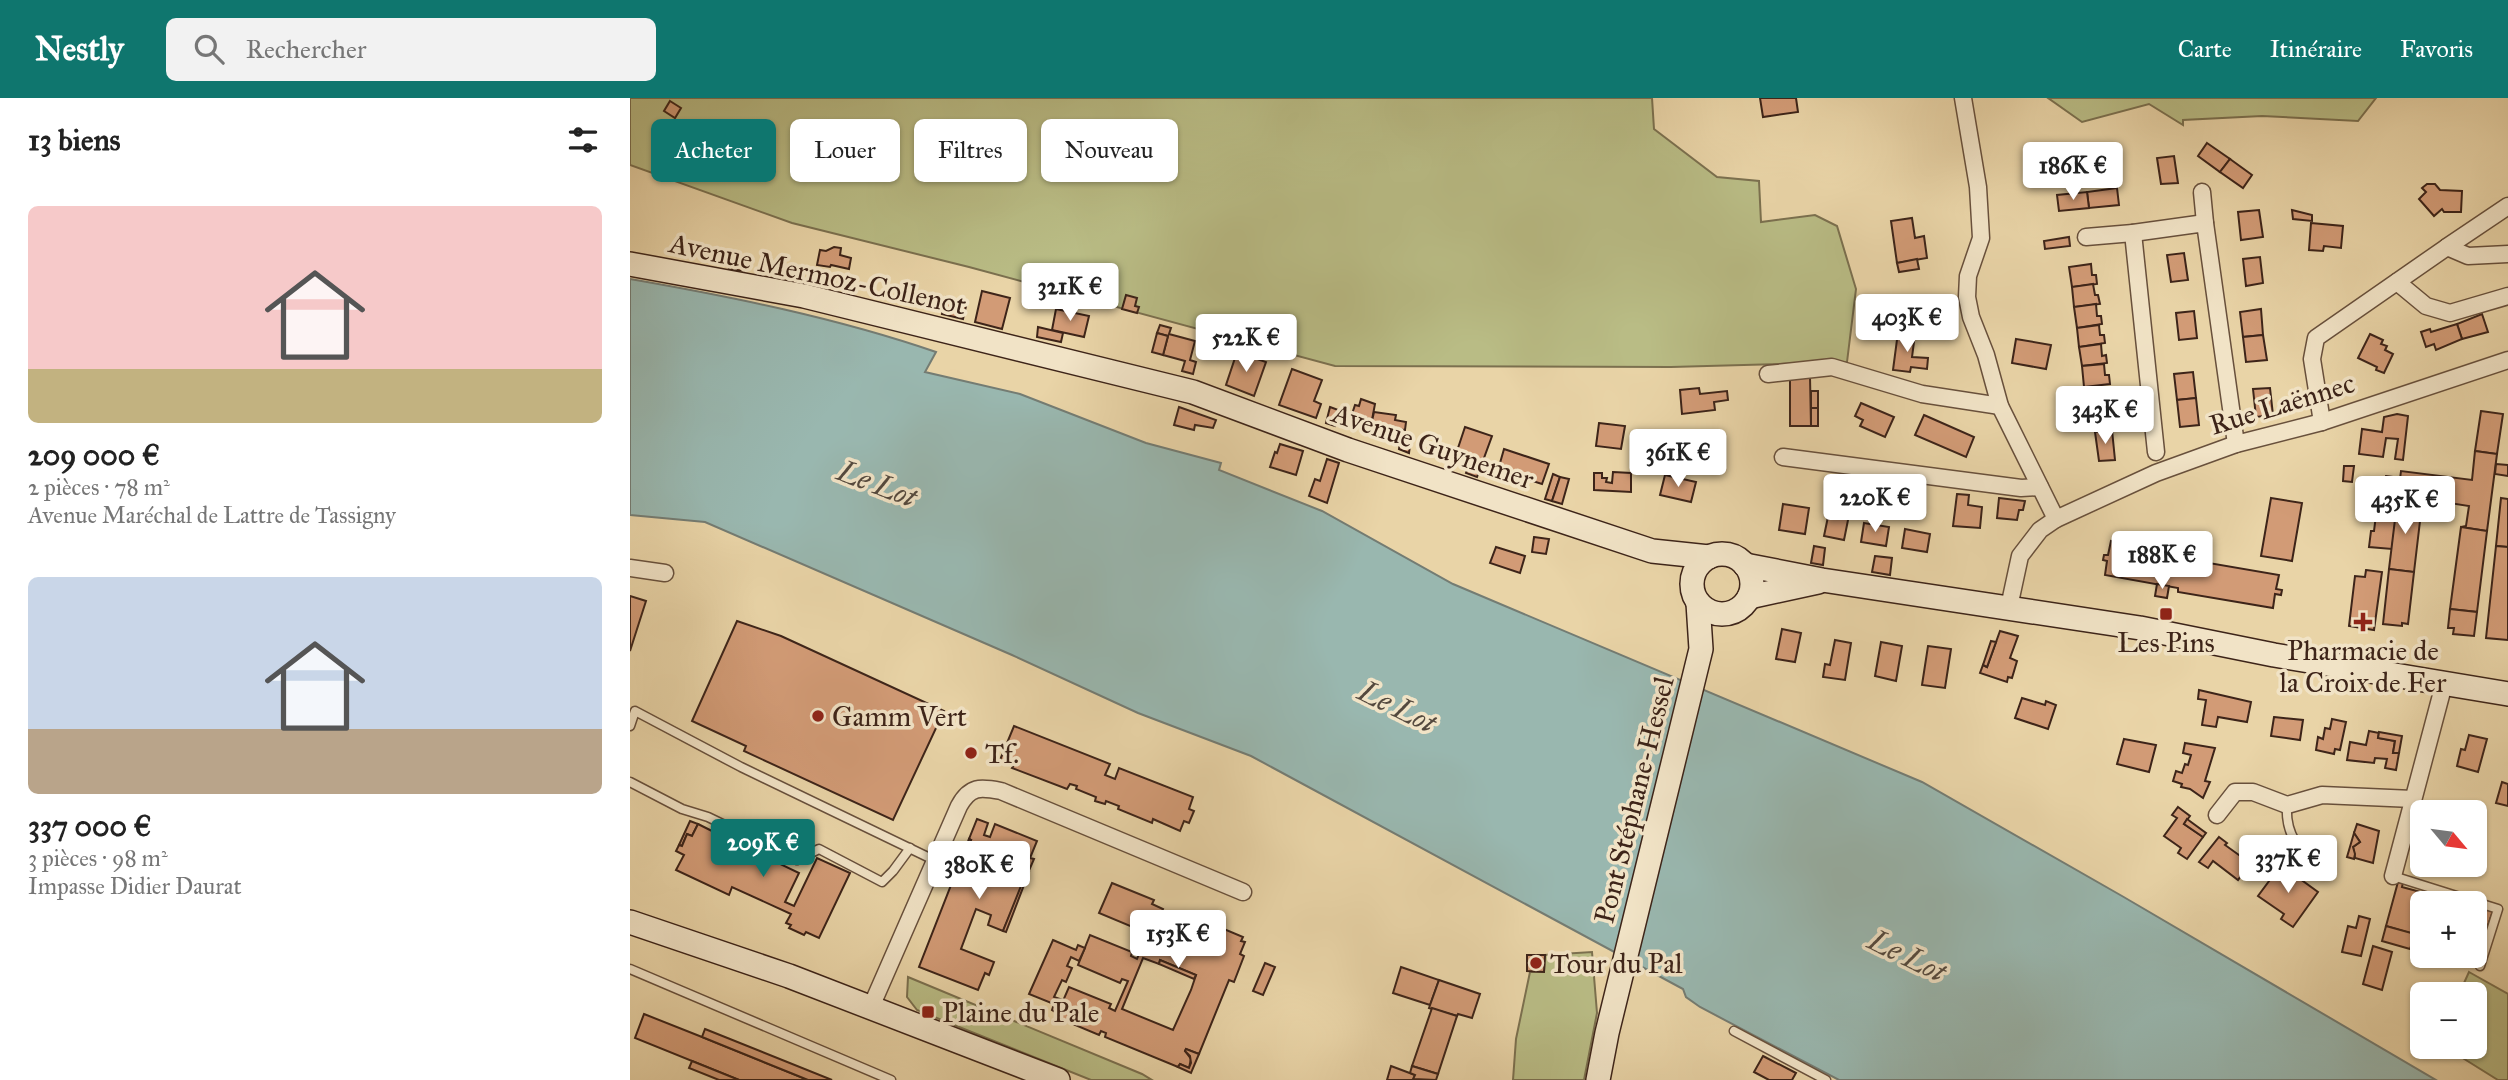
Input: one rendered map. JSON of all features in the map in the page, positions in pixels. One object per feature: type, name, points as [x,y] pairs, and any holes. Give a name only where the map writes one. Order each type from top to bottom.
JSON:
[{"type":"street","points":[[1964,98],[1978,187],[1980,238],[1968,276],[1967,297],[1971,317],[1986,355],[2000,406],[2056,519]]},
{"type":"street","points":[[2202,192],[2236,444]]},
{"type":"street","points":[[2322,422],[2312,359],[2316,338],[2508,206]]},
{"type":"street","points":[[2085,237],[2205,223]]},
{"type":"street","points":[[2133,233],[2156,452]]},
{"type":"street","points":[[2447,247],[2468,256],[2508,254]]},
{"type":"street","name":"Avenue Mermoz-Collenot","points":[[630,264],[804,296],[1034,353]]},
{"type":"street","points":[[2397,282],[2426,306],[2450,313],[2508,296]]},
{"type":"street","name":"Avenue Guynemer","points":[[1034,353],[1193,392],[1348,450],[1652,551],[1709,557],[1725,554],[1745,565],[1822,580],[2140,628],[2274,655],[2508,694]]},
{"type":"street","name":"Rue Laënnec","points":[[2009,607],[2020,556],[2040,530],[2056,519],[2156,472],[2236,444],[2322,422],[2508,360]]},
{"type":"street","points":[[1768,374],[1832,367],[1922,394],[2000,406]]},
{"type":"street","points":[[1783,457],[2021,488],[2040,487]]},
{"type":"street","name":"Avenue Guynemer","points":[[1652,551],[1695,596]]},
{"type":"street","points":[[1709,557],[1695,570],[1695,596],[1706,610],[1716,614],[1711,630]]},
{"type":"street","points":[[1711,630],[1749,597],[1752,580],[1745,565]]},
{"type":"street","points":[[630,568],[665,573]]},
{"type":"street","points":[[1749,597],[1822,580]]},
{"type":"street","name":"Pont Stéphane-Hessel","points":[[1598,1080],[1614,1006],[1711,630]]},
{"type":"street","points":[[2393,876],[2444,684]]},
{"type":"street","points":[[871,1007],[934,860],[966,794],[975,790],[1001,791],[1243,891]]},
{"type":"street","points":[[2217,815],[2235,792],[2253,792],[2287,805],[2322,795],[2413,799]]},
{"type":"street","points":[[630,922],[789,976],[1058,1080]]},
{"type":"lane","points":[[630,726],[635,711],[741,767],[934,860]]},
{"type":"lane","points":[[630,782],[682,809],[708,817],[797,860],[819,849],[882,882],[910,848]]},
{"type":"lane","points":[[2287,805],[2286,818],[2297,848],[2320,868]]},
{"type":"lane","points":[[2393,876],[2441,891]]},
{"type":"lane","points":[[2487,906],[2498,909],[2487,944]]},
{"type":"lane","points":[[630,969],[891,1080]]},
{"type":"lane","points":[[1734,1031],[1826,1080]]},
{"type":"green space","points":[[630,98],[1652,98],[1654,129],[1717,177],[1759,181],[1761,222],[1815,215],[1837,226],[1856,289],[1847,362],[1671,367],[1335,366],[969,267],[792,223],[677,182],[776,182],[776,119],[651,119],[651,173],[630,165]]},
{"type":"green space","points":[[2048,98],[2376,98],[2358,121],[2262,116],[2183,120],[2183,125],[2149,104],[2082,122]]},
{"type":"green space","points":[[1592,952],[1597,1013],[1584,1080],[1513,1080],[1516,1039],[1530,972],[1544,972],[1545,955]]},
{"type":"green space","points":[[2469,972],[2487,982],[2464,982]]},
{"type":"green space","points":[[908,977],[1152,1080],[1091,1080],[917,1010],[907,997]]},
{"type":"green space","points":[[2487,982],[2508,994],[2508,1080],[2498,1080],[2464,1059],[2487,1059]]},
{"type":"water","name":"Le Lot","points":[[630,279],[784,309],[899,340],[936,352],[925,372],[1020,394],[1146,443],[1221,463],[1219,470],[1322,511],[1453,584],[1922,782],[2436,1080],[1839,1080],[1700,1007],[1686,997],[1683,989],[1251,756],[1138,713],[1012,655],[705,522],[630,515]]},
{"type":"building","points":[[1760,98],[1796,98],[1798,112],[1763,117]]},
{"type":"building","points":[[670,101],[681,108],[675,118],[664,111]]},
{"type":"building","points":[[2207,143],[2230,159],[2220,172],[2198,156]]},
{"type":"building","points":[[2174,156],[2178,183],[2161,184],[2157,158]]},
{"type":"building","points":[[2230,159],[2252,175],[2243,188],[2220,172]]},
{"type":"building","points":[[2427,184],[2435,184],[2440,190],[2462,191],[2461,212],[2444,212],[2442,209],[2434,216],[2419,199],[2426,192],[2422,188]]},
{"type":"building","points":[[2117,188],[2119,205],[2089,208],[2087,192]]},
{"type":"building","points":[[2087,192],[2089,208],[2059,211],[2057,195]]},
{"type":"building","points":[[2259,210],[2263,237],[2241,240],[2238,212]]},
{"type":"building","points":[[2292,210],[2312,215],[2312,221],[2293,219]]},
{"type":"building","points":[[1912,218],[1915,238],[1924,236],[1927,258],[1897,263],[1891,221]]},
{"type":"building","points":[[2311,223],[2343,226],[2341,248],[2324,246],[2323,251],[2309,250]]},
{"type":"building","points":[[2069,237],[2070,246],[2045,249],[2044,241]]},
{"type":"building","points":[[834,247],[841,248],[840,255],[851,258],[849,269],[817,265],[820,250],[826,251]]},
{"type":"building","points":[[2184,253],[2188,280],[2171,282],[2167,255]]},
{"type":"building","points":[[2260,257],[2263,283],[2246,286],[2243,259]]},
{"type":"building","points":[[739,259],[745,264],[744,271],[729,269],[727,261]]},
{"type":"building","points":[[1917,259],[1919,269],[1899,272],[1897,263]]},
{"type":"building","points":[[2091,264],[2092,275],[2096,275],[2097,284],[2072,287],[2069,267]]},
{"type":"building","points":[[2093,284],[2100,304],[2074,307],[2072,287]]},
{"type":"building","points":[[982,291],[1010,298],[1002,329],[975,322]]},
{"type":"building","points":[[1126,295],[1137,298],[1137,313],[1122,309]]},
{"type":"building","points":[[946,297],[967,302],[963,319],[942,314]]},
{"type":"building","points":[[2096,304],[2097,316],[2101,316],[2102,324],[2077,328],[2074,307]]},
{"type":"building","points":[[1056,309],[1089,316],[1084,337],[1052,330]]},
{"type":"building","points":[[2261,309],[2263,335],[2243,337],[2240,312]]},
{"type":"building","points":[[2194,311],[2197,338],[2179,340],[2176,313]]},
{"type":"building","points":[[2482,314],[2488,332],[2462,339],[2457,324]]},
{"type":"building","points":[[2457,324],[2462,339],[2436,350],[2434,344],[2426,347],[2421,332],[2430,329],[2431,332]]},
{"type":"building","points":[[1160,325],[1171,328],[1169,334],[1195,341],[1190,360],[1196,362],[1193,374],[1182,371],[1185,361],[1163,355],[1168,336],[1157,333]]},
{"type":"building","points":[[2099,325],[2100,335],[2104,335],[2105,343],[2079,347],[2077,328]]},
{"type":"building","points":[[1038,327],[1063,333],[1061,342],[1037,337]]},
{"type":"building","points":[[1898,332],[1915,334],[1912,357],[1928,358],[1927,369],[1911,367],[1910,372],[1893,370]]},
{"type":"building","points":[[1157,333],[1168,336],[1163,355],[1152,352]]},
{"type":"building","points":[[2370,334],[2383,340],[2381,344],[2387,346],[2385,350],[2393,354],[2384,373],[2358,358]]},
{"type":"building","points":[[2263,335],[2267,360],[2246,362],[2243,337]]},
{"type":"building","points":[[2016,339],[2051,345],[2046,369],[2012,363]]},
{"type":"building","points":[[2101,344],[2102,356],[2106,355],[2107,363],[2082,366],[2079,347]]},
{"type":"building","points":[[1237,352],[1266,362],[1254,396],[1226,385]]},
{"type":"building","points":[[2104,364],[2105,375],[2109,375],[2110,384],[2084,387],[2082,366]]},
{"type":"building","points":[[1292,369],[1322,380],[1314,401],[1321,404],[1316,418],[1279,405]]},
{"type":"building","points":[[2193,372],[2196,398],[2177,400],[2174,374]]},
{"type":"building","points":[[1810,377],[1811,426],[1790,426],[1790,379]]},
{"type":"building","points":[[1699,388],[1700,394],[1727,391],[1728,400],[1714,402],[1715,410],[1682,414],[1680,390]]},
{"type":"building","points":[[2270,388],[2273,415],[2256,417],[2253,389]]},
{"type":"building","points":[[1811,391],[1818,391],[1818,408],[1811,408]]},
{"type":"building","points":[[2196,398],[2199,425],[2180,427],[2177,400]]},
{"type":"building","points":[[1361,399],[1375,404],[1372,420],[1352,414]]},
{"type":"building","points":[[2108,402],[2112,430],[2095,432],[2091,404]]},
{"type":"building","points":[[1861,403],[1894,417],[1885,437],[1860,426],[1863,420],[1855,416]]},
{"type":"building","points":[[1179,407],[1216,420],[1213,428],[1195,425],[1194,430],[1174,425]]},
{"type":"building","points":[[1330,407],[1341,411],[1335,426],[1326,423]]},
{"type":"building","points":[[1811,408],[1818,408],[1818,426],[1811,426]]},
{"type":"building","points":[[2481,411],[2503,414],[2497,454],[2475,451]]},
{"type":"building","points":[[1374,412],[1396,415],[1395,420],[1406,422],[1405,430],[1382,427],[1380,436],[1369,434]]},
{"type":"building","points":[[2397,414],[2408,416],[2403,460],[2395,459],[2398,439],[2386,438],[2383,457],[2359,454],[2362,429],[2382,432],[2384,417]]},
{"type":"building","points":[[1924,415],[1974,437],[1966,457],[1915,435]]},
{"type":"building","points":[[1599,423],[1625,426],[1621,449],[1596,446]]},
{"type":"building","points":[[1465,427],[1492,436],[1477,477],[1466,473],[1470,462],[1455,457]]},
{"type":"building","points":[[2112,430],[2115,460],[2099,461],[2095,432]]},
{"type":"building","points":[[1401,436],[1411,438],[1409,453],[1399,449]]},
{"type":"building","points":[[1280,444],[1303,451],[1296,475],[1270,467]]},
{"type":"building","points":[[1504,449],[1549,464],[1542,484],[1498,470]]},
{"type":"building","points":[[2475,451],[2497,454],[2487,531],[2461,527],[2466,526],[2469,506],[2398,495],[2401,471],[2472,480]]},
{"type":"building","points":[[1327,459],[1339,463],[1327,503],[1309,496],[1315,479],[1320,481]]},
{"type":"building","points":[[2496,464],[2508,465],[2508,476],[2495,474]]},
{"type":"building","points":[[2344,466],[2354,466],[2352,482],[2343,481]]},
{"type":"building","points":[[1613,472],[1631,473],[1631,492],[1594,490],[1594,473],[1602,473],[1602,478],[1607,478],[1606,482],[1612,483]]},
{"type":"building","points":[[1553,474],[1560,477],[1552,501],[1545,499]]},
{"type":"building","points":[[1665,475],[1696,482],[1691,502],[1660,495]]},
{"type":"building","points":[[2386,476],[2401,478],[2399,493],[2384,492]]},
{"type":"building","points":[[1560,477],[1569,479],[1562,504],[1552,501]]},
{"type":"building","points":[[2379,491],[2399,493],[2392,549],[2369,547],[2371,531],[2374,531]]},
{"type":"building","points":[[1957,494],[1969,495],[1968,505],[1982,507],[1980,528],[1953,526]]},
{"type":"building","points":[[2398,495],[2417,498],[2414,520],[2420,521],[2414,572],[2389,569]]},
{"type":"building","points":[[1999,498],[2025,501],[2017,520],[1997,518]]},
{"type":"building","points":[[2271,498],[2302,503],[2292,561],[2261,556]]},
{"type":"building","points":[[2501,498],[2508,499],[2508,547],[2496,546]]},
{"type":"building","points":[[1783,504],[1809,508],[1805,534],[1779,530]]},
{"type":"building","points":[[1829,512],[1849,515],[1844,540],[1824,536]]},
{"type":"building","points":[[1864,523],[1889,527],[1886,546],[1861,542]]},
{"type":"building","points":[[2461,527],[2487,531],[2477,612],[2450,609]]},
{"type":"building","points":[[1905,529],[1930,534],[1927,552],[1902,548]]},
{"type":"building","points":[[2176,533],[2201,538],[2199,547],[2186,545],[2185,553],[2198,555],[2197,561],[2279,575],[2276,589],[2282,590],[2281,595],[2275,594],[2273,608],[2178,592],[2178,588],[2105,575],[2107,561],[2103,560],[2104,555],[2108,555],[2111,541],[2173,552]]},
{"type":"building","points":[[1534,537],[1549,539],[1546,554],[1532,552]]},
{"type":"building","points":[[1814,546],[1825,548],[1823,565],[1811,563]]},
{"type":"building","points":[[2496,546],[2508,547],[2508,640],[2486,638]]},
{"type":"building","points":[[1496,547],[1525,556],[1520,573],[1490,563]]},
{"type":"building","points":[[1875,556],[1892,558],[1890,575],[1872,572]]},
{"type":"building","points":[[2389,569],[2414,572],[2408,624],[2402,623],[2402,626],[2383,624]]},
{"type":"building","points":[[2366,570],[2382,572],[2374,630],[2349,626],[2355,576],[2365,577]]},
{"type":"building","points":[[2157,584],[2169,586],[2167,598],[2155,596]]},
{"type":"building","points":[[630,596],[646,601],[630,651]]},
{"type":"building","points":[[2450,609],[2477,612],[2474,636],[2453,634],[2454,628],[2448,628]]},
{"type":"building","name":"Gamm Vert","points":[[737,621],[781,636],[944,711],[893,820],[744,751],[746,746],[692,721]]},
{"type":"building","points":[[1782,629],[1801,633],[1795,662],[1776,659]]},
{"type":"building","points":[[2000,631],[2018,636],[2010,658],[2017,661],[2012,678],[2008,677],[2007,682],[1980,673],[1983,665],[1987,667]]},
{"type":"building","points":[[1835,640],[1851,643],[1845,680],[1823,677],[1825,664],[1830,665]]},
{"type":"building","points":[[1991,641],[1996,642],[1987,667],[1983,665]]},
{"type":"building","points":[[1881,642],[1902,646],[1896,681],[1875,676]]},
{"type":"building","points":[[1928,646],[1951,649],[1945,688],[1922,685]]},
{"type":"building","points":[[2199,690],[2251,702],[2247,722],[2218,717],[2216,727],[2202,725],[2206,700],[2198,699]]},
{"type":"building","points":[[2022,698],[2045,705],[2046,701],[2056,705],[2048,729],[2015,718]]},
{"type":"building","points":[[2274,717],[2303,720],[2300,740],[2271,736]]},
{"type":"building","points":[[2332,719],[2346,722],[2340,750],[2335,749],[2334,754],[2316,750],[2318,737],[2323,739],[2325,728],[2330,729]]},
{"type":"building","points":[[1014,726],[1110,764],[1105,775],[1115,779],[1119,768],[1193,797],[1189,809],[1194,811],[1189,823],[1184,821],[1180,831],[1153,819],[1152,823],[1118,809],[1119,806],[1106,801],[1105,804],[1095,801],[1096,797],[1076,789],[1077,786],[1070,784],[1067,789],[1012,768],[1014,765],[1000,760]]},
{"type":"building","points":[[2369,731],[2379,733],[2378,738],[2395,741],[2393,753],[2399,753],[2396,770],[2385,768],[2387,759],[2375,758],[2374,763],[2347,760],[2350,742],[2366,745]]},
{"type":"building","points":[[2379,732],[2402,736],[2399,753],[2393,753],[2395,741],[2378,738]]},
{"type":"building","points":[[2469,735],[2487,739],[2478,772],[2457,766],[2461,749],[2465,750]]},
{"type":"building","points":[[2124,739],[2156,745],[2149,772],[2117,764]]},
{"type":"building","points":[[2185,743],[2215,748],[2205,781],[2210,782],[2203,798],[2173,781],[2176,771],[2182,773],[2185,764],[2188,765],[2191,755],[2183,753]]},
{"type":"building","points":[[2502,782],[2508,784],[2508,806],[2496,803]]},
{"type":"building","points":[[2178,807],[2190,816],[2184,824],[2203,837],[2187,859],[2178,853],[2181,848],[2164,836],[2177,818],[2172,815]]},
{"type":"building","points":[[977,819],[988,823],[984,835],[990,837],[995,824],[1037,841],[1030,858],[1034,859],[1003,931],[988,925],[991,915],[976,909],[961,949],[994,962],[989,975],[985,973],[978,990],[919,967],[955,875],[961,878],[970,849],[967,848],[971,840],[969,839]],"holes":[[[996,859],[1011,865],[1003,885],[988,879]]]},
{"type":"building","points":[[2187,819],[2206,833],[2203,837],[2184,824]]},
{"type":"building","points":[[690,821],[698,824],[692,836],[687,834],[682,846],[679,845]]},
{"type":"building","points":[[698,824],[736,843],[732,850],[745,857],[749,849],[799,873],[785,902],[794,906],[817,858],[850,873],[819,938],[789,928],[791,925],[786,923],[791,914],[732,887],[729,895],[676,870],[684,855],[676,851],[679,845],[682,846],[687,834],[692,836]]},
{"type":"building","points":[[2357,824],[2379,831],[2373,863],[2355,858],[2353,847],[2360,842],[2354,833]]},
{"type":"building","points":[[2354,833],[2360,842],[2353,847],[2354,859],[2347,857]]},
{"type":"building","points":[[2219,837],[2227,843],[2225,845],[2250,863],[2238,880],[2213,861],[2208,868],[2199,862]]},
{"type":"building","points":[[969,839],[971,840],[967,848],[970,849],[961,878],[955,875]]},
{"type":"building","points":[[2281,865],[2318,892],[2293,927],[2281,919],[2284,914],[2258,896]]},
{"type":"building","points":[[1027,871],[1029,872],[1006,932],[1003,931]]},
{"type":"building","points":[[2398,882],[2403,883],[2402,887],[2417,891],[2410,891],[2410,933],[2386,926]]},
{"type":"building","points":[[1112,883],[1154,900],[1152,904],[1163,909],[1154,931],[1169,937],[1173,925],[1211,938],[1215,930],[1222,933],[1224,929],[1243,937],[1241,941],[1245,942],[1240,954],[1244,956],[1234,982],[1229,980],[1199,1054],[1186,1049],[1185,1051],[1191,1059],[1189,1068],[1180,1064],[1178,1067],[1105,1037],[1106,1033],[1101,1031],[1099,1035],[1056,1017],[1069,987],[1111,1004],[1109,1008],[1115,1011],[1128,981],[1122,979],[1120,983],[1078,965],[1090,935],[1132,952],[1131,956],[1137,959],[1148,933],[1149,929],[1143,927],[1142,931],[1099,913]],"holes":[[[1143,958],[1159,964],[1160,960],[1196,975],[1173,1030],[1122,1009]]]},
{"type":"building","points":[[2487,909],[2493,911],[2487,928]]},
{"type":"building","points":[[2359,916],[2370,919],[2361,956],[2342,952],[2348,926],[2356,928]]},
{"type":"building","points":[[2386,926],[2410,933],[2410,949],[2382,941]]},
{"type":"building","points":[[1053,940],[1076,950],[1078,945],[1085,948],[1079,961],[1071,957],[1067,966],[1072,968],[1066,982],[1062,980],[1054,997],[1063,1000],[1057,1013],[1052,1010],[1054,1004],[1029,994]]},
{"type":"building","points":[[2373,946],[2392,952],[2382,990],[2363,984]]},
{"type":"building","name":"Tour du Pal","points":[[1527,955],[1545,955],[1544,972],[1527,971]]},
{"type":"building","points":[[1160,960],[1196,975],[1194,979],[1159,964]]},
{"type":"building","points":[[1265,963],[1275,967],[1263,995],[1253,991]]},
{"type":"building","points":[[1401,967],[1439,980],[1430,1005],[1393,993]]},
{"type":"building","points":[[1439,980],[1480,994],[1472,1018],[1429,1008]]},
{"type":"building","points":[[1432,1008],[1457,1016],[1438,1074],[1412,1066]]},
{"type":"building","points":[[644,1014],[808,1080],[739,1080],[635,1038]]},
{"type":"building","points":[[705,1029],[832,1080],[808,1080],[702,1037]]},
{"type":"building","points":[[1186,1049],[1199,1054],[1191,1073],[1178,1067],[1180,1064],[1189,1068],[1190,1056]]},
{"type":"building","points":[[1763,1056],[1796,1073],[1792,1080],[1769,1080],[1754,1072]]},
{"type":"building","points":[[692,1061],[739,1080],[719,1080],[689,1068]]},
{"type":"building","points":[[1391,1066],[1415,1075],[1415,1080],[1387,1080]]},
{"type":"building","points":[[1412,1066],[1438,1074],[1436,1080],[1413,1079],[1415,1075],[1410,1073]]},
{"type":"place","name":"Les Pins","points":[[2166,614]]},
{"type":"place","name":"Pharmacie de la Croix de Fer","points":[[2363,622]]},
{"type":"place","name":"Gamm Vert","points":[[818,716]]},
{"type":"place","name":"Tf.","points":[[971,753]]},
{"type":"place","name":"Tour du Pal","points":[[1536,963]]},
{"type":"place","name":"Plaine du Pale","points":[[928,1012]]}]
